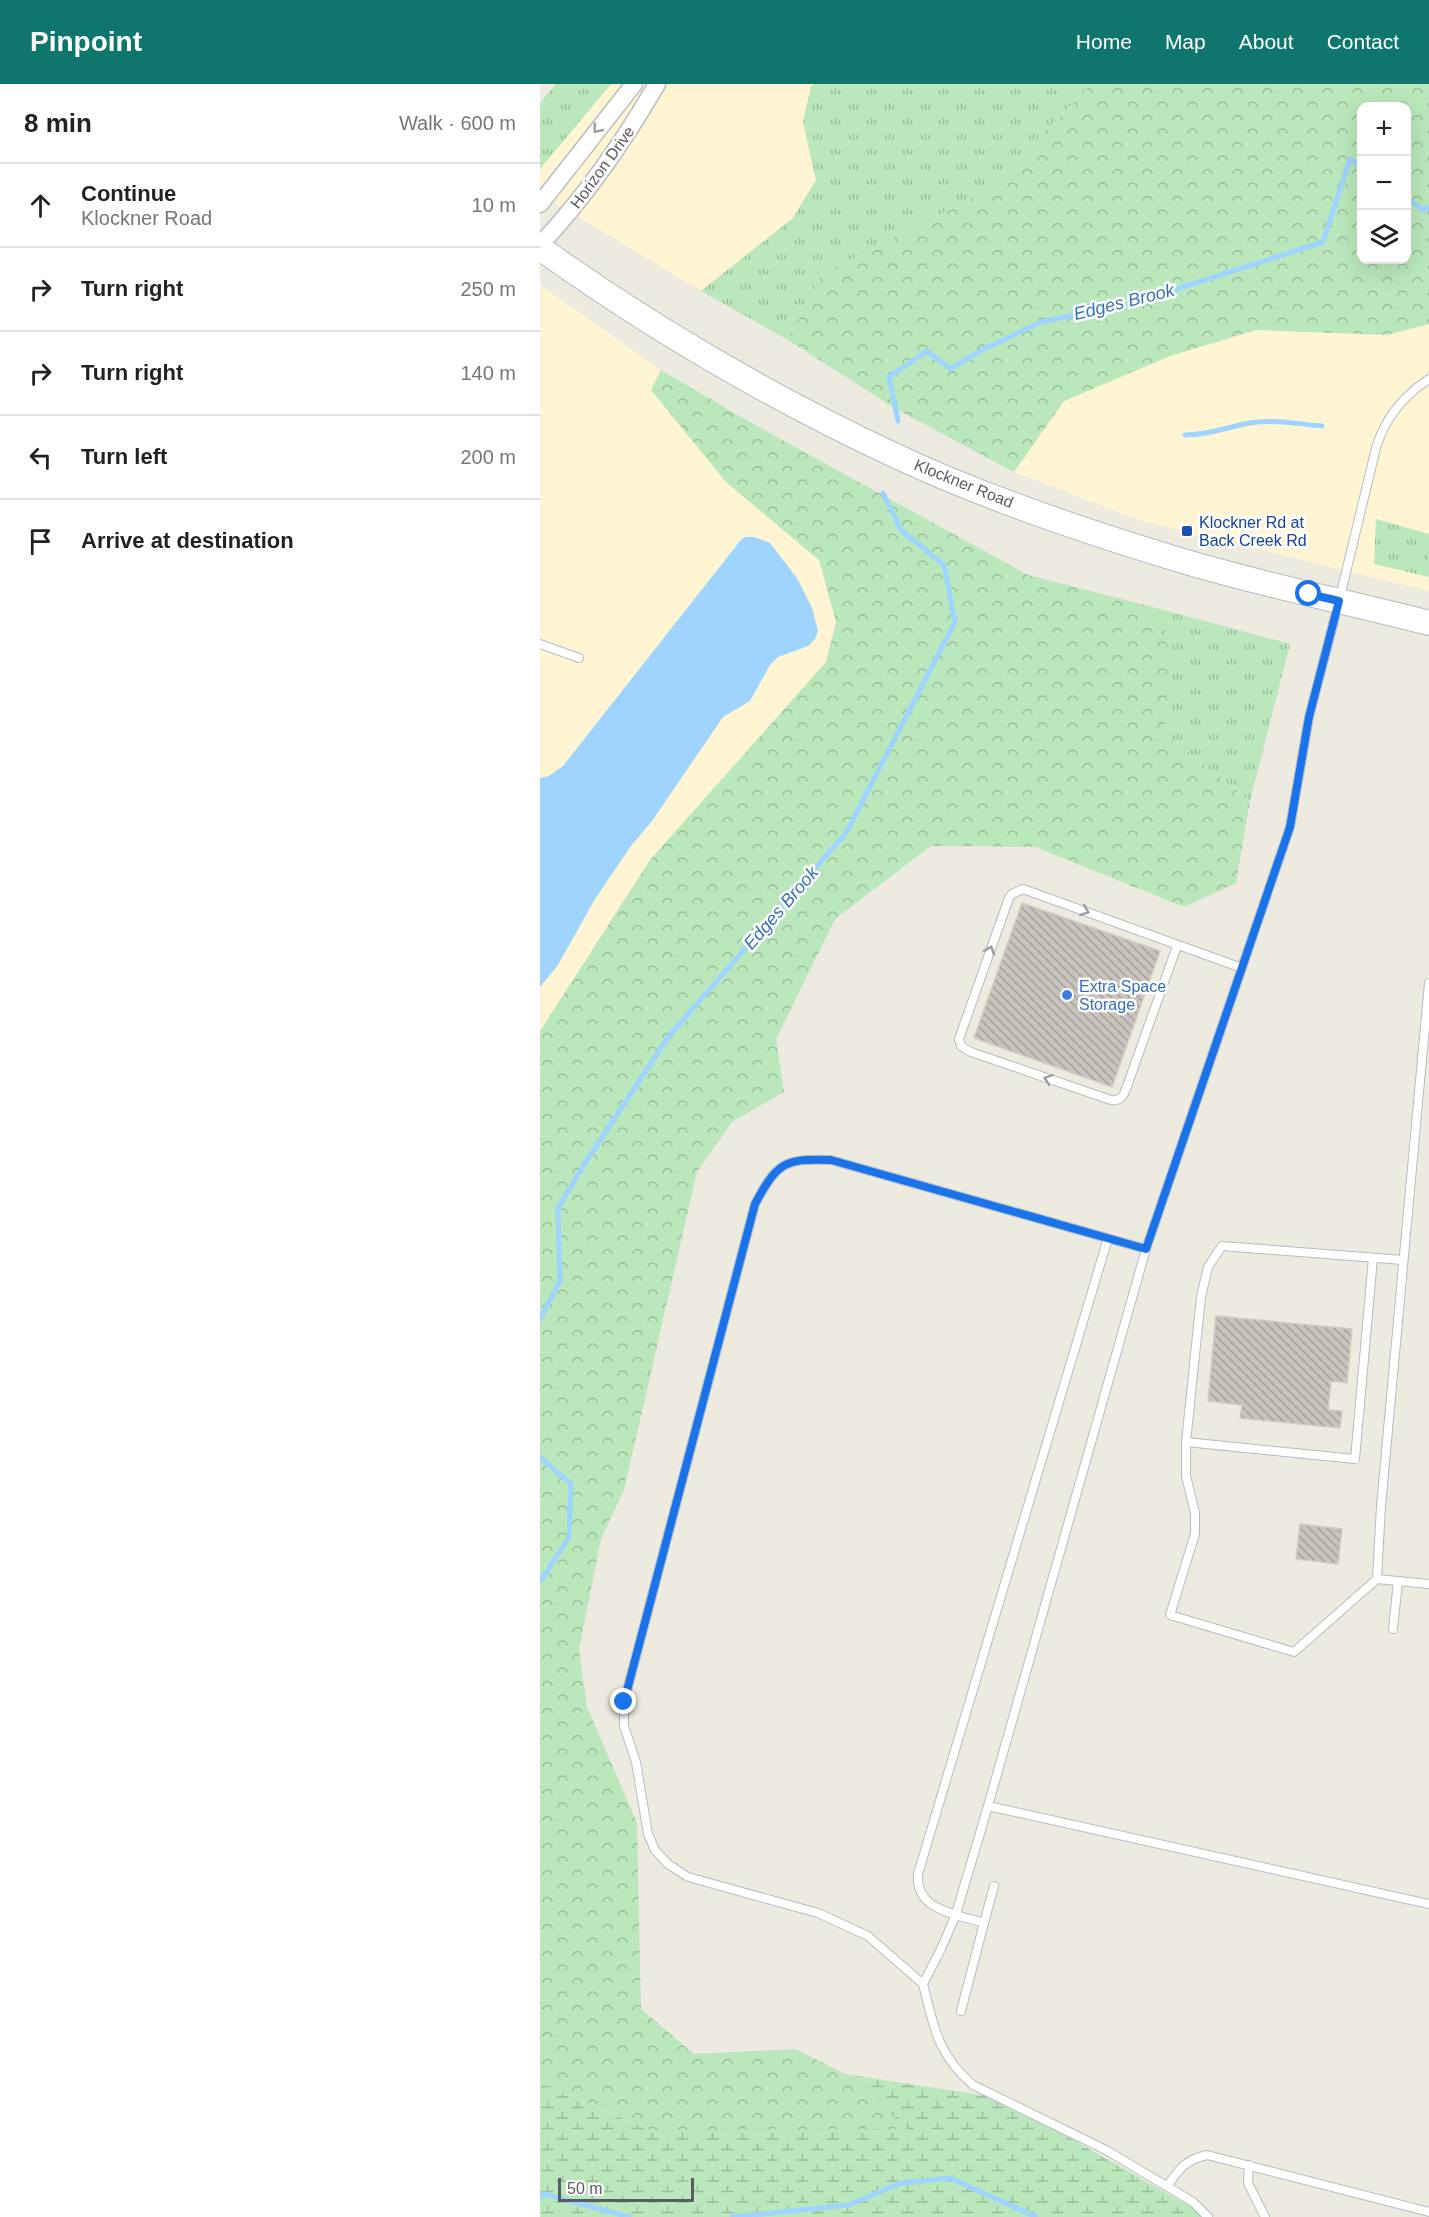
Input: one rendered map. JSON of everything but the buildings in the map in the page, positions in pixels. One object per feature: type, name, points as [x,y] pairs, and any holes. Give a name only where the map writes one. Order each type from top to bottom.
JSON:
[{"type":"main road","name":"Klockner Road","points":[[540,247],[601,292],[672,337],[745,379],[900,458],[954,481],[1176,559],[1429,623]]},
{"type":"street","name":"Horizon Drive","points":[[540,204],[634,84]]},
{"type":"street","name":"Horizon Drive","points":[[540,247],[564,220],[636,120],[657,84]]},
{"type":"lane","points":[[923,1984],[956,1914],[1146,1249],[1290,827],[1309,717],[1381,433],[1398,404],[1414,388],[1429,379]]},
{"type":"lane","points":[[540,644],[579,658]]},
{"type":"lane","points":[[1177,946],[1123,1097],[1117,1100],[1104,1098],[971,1052],[961,1046],[958,1039],[1009,898],[1016,891],[1023,889],[1242,968]]},
{"type":"lane","points":[[1403,1260],[1222,1246],[1208,1267],[1201,1297],[1186,1442],[1186,1476],[1195,1513],[1195,1534],[1170,1615],[1294,1652],[1377,1579],[1381,1506],[1429,983]]},
{"type":"lane","points":[[1146,1249],[831,1160],[807,1159],[787,1163],[770,1176],[755,1204],[624,1702],[624,1726],[636,1762],[648,1834],[655,1850],[669,1864],[688,1877],[818,1913],[868,1936],[923,1984],[942,2050],[956,2070],[973,2085],[1106,2150],[1193,2202],[1208,2217]]},
{"type":"lane","points":[[984,1923],[931,1906],[922,1897],[917,1886],[918,1874],[1108,1238]]},
{"type":"lane","points":[[1186,1442],[1355,1459],[1373,1258]]},
{"type":"lane","points":[[1377,1579],[1429,1584]]},
{"type":"lane","points":[[1393,1629],[1398,1581]]},
{"type":"lane","points":[[988,1806],[1429,1904]]},
{"type":"lane","points":[[961,2011],[994,1886]]},
{"type":"lane","points":[[1167,2186],[1181,2167],[1192,2158],[1207,2155],[1429,2211]]},
{"type":"lane","points":[[1248,2165],[1248,2183],[1265,2217]]},
{"type":"shaded area","points":[[611,84],[814,84],[811,86],[803,122],[816,180],[793,218],[701,291],[540,194],[540,169]]},
{"type":"shaded area","points":[[540,285],[661,370],[651,390],[726,482],[819,560],[836,621],[826,662],[650,860],[540,1031]]},
{"type":"shaded area","points":[[1429,324],[1429,591],[1142,521],[1014,472],[1064,401],[1170,356],[1256,330],[1387,335]]},
{"type":"green space","points":[[556,84],[611,84],[540,169],[540,103]]},
{"type":"green space","points":[[814,84],[1091,84],[990,189],[822,274],[788,340],[701,291],[793,218],[816,180],[803,122],[811,86]]},
{"type":"green space","points":[[1091,84],[1429,84],[1429,324],[1387,335],[1256,330],[1170,356],[1064,401],[1014,472],[896,409],[788,340],[822,274],[990,189]]},
{"type":"green space","points":[[661,370],[748,421],[1028,575],[1149,606],[1171,653],[1164,733],[1250,801],[1236,883],[1184,907],[1035,847],[931,846],[835,919],[776,1039],[784,1092],[732,1122],[697,1172],[624,1490],[601,1539],[579,1649],[587,1707],[637,1823],[641,2009],[694,2054],[795,2049],[845,2074],[908,2130],[650,2130],[540,2083],[540,1031],[650,860],[826,662],[836,622],[819,560],[726,482],[651,390]]},
{"type":"green space","points":[[1376,519],[1429,534],[1429,577],[1374,564]]},
{"type":"green space","points":[[1149,606],[1290,644],[1250,801],[1164,733],[1170,653]]},
{"type":"green space","points":[[845,2074],[1000,2098],[1205,2215],[1214,2217],[540,2217],[540,2083],[650,2130],[907,2129]]},
{"type":"water","points":[[745,537],[754,537],[770,543],[797,578],[812,608],[818,631],[815,639],[808,646],[778,657],[770,665],[750,701],[723,717],[595,899],[558,965],[540,987],[540,778],[549,776],[563,766]]},
{"type":"waterway","name":"Edges Brook","points":[[898,421],[889,377],[927,351],[950,369],[980,351],[1041,322],[1133,303],[1323,242],[1350,159],[1357,164]]},
{"type":"waterway","name":"Edges Brook","points":[[1411,201],[1424,210],[1429,207]]},
{"type":"waterway","points":[[1185,435],[1202,434],[1259,422],[1322,426]]},
{"type":"waterway","name":"Edges Brook","points":[[540,1319],[560,1281],[558,1208],[669,1036],[846,833],[955,622],[944,565],[901,530],[883,493]]},
{"type":"waterway","name":"Edges Brook","points":[[540,1457],[571,1484],[569,1537],[540,1582]]},
{"type":"waterway","points":[[732,2217],[848,2205],[901,2183],[950,2178],[1036,2217]]},
{"type":"waterway","points":[[540,2197],[544,2194],[629,2217]]},
{"type":"place","name":"Klockner Rd at Back Creek Rd","points":[[1187,531]]},
{"type":"place","name":"Extra Space Storage","points":[[1067,995]]},
{"type":"route","points":[[624,1702],[755,1204],[770,1176],[787,1163],[807,1159],[831,1160],[1146,1249],[1290,827],[1309,717],[1339,601],[1309,594]]}]
